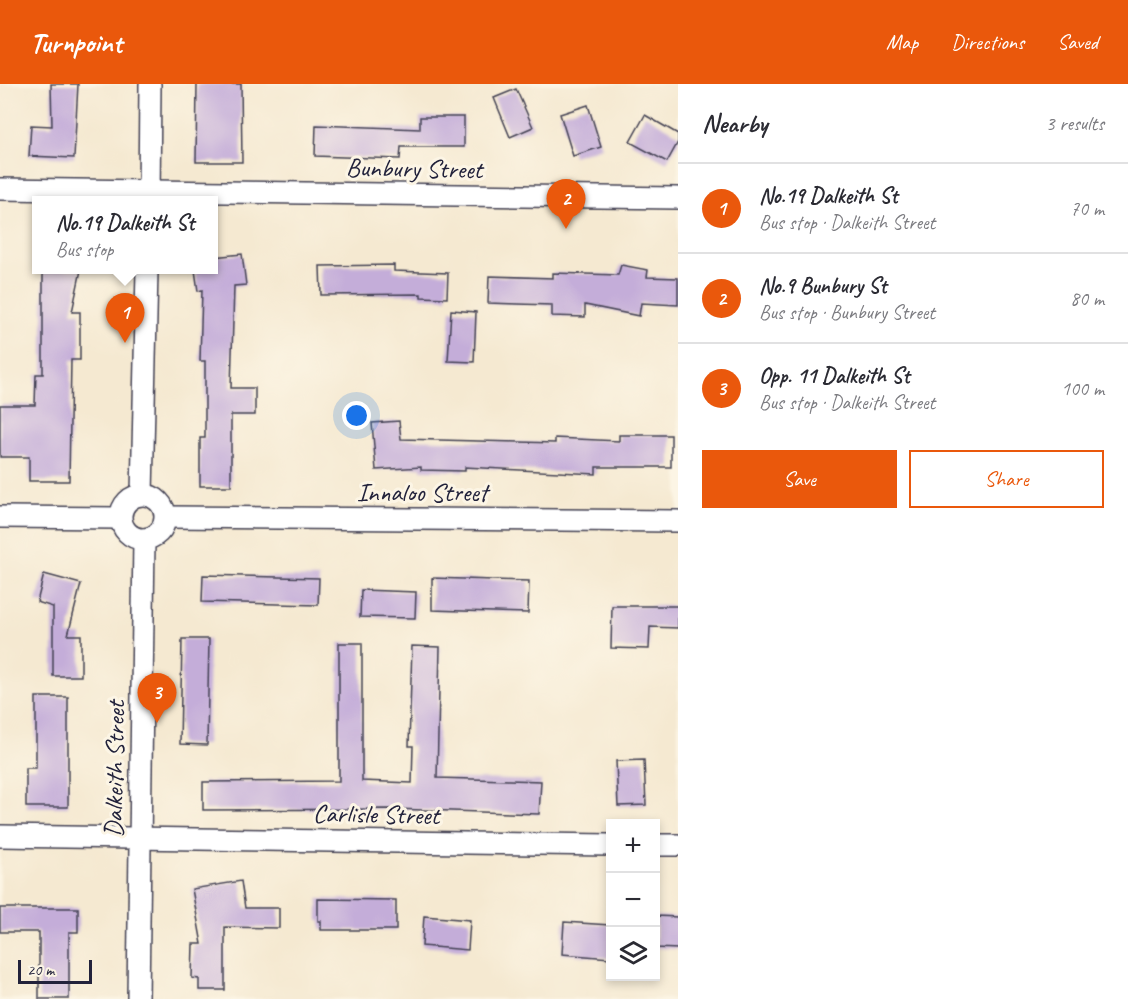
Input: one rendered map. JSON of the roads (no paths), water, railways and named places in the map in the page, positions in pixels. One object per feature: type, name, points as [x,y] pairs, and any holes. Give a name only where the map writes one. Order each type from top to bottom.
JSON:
[{"type":"street","points":[[149,196],[150,84]]},
{"type":"street","name":"Bunbury Street","points":[[0,189],[149,196]]},
{"type":"street","name":"Bunbury Street","points":[[218,196],[678,198]]},
{"type":"street","points":[[142,494],[147,274]]},
{"type":"street","points":[[142,494],[156,498],[165,510],[166,517],[160,532],[144,539],[126,532],[120,518],[124,504],[129,499],[142,494]]},
{"type":"street","points":[[0,517],[120,518]]},
{"type":"street","name":"Innaloo Street","points":[[166,517],[678,521]]},
{"type":"street","name":"Dalkeith Street","points":[[138,999],[144,539]]},
{"type":"street","name":"Carlisle Street","points":[[0,836],[606,845]]},
{"type":"street","points":[[660,845],[678,845]]},
{"type":"place","name":"No.9 Bunbury St","points":[[566,229]]},
{"type":"place","name":"No.19 Dalkeith St","points":[[125,343]]},
{"type":"place","name":"Opp. 11 Dalkeith St","points":[[157,723]]}]
